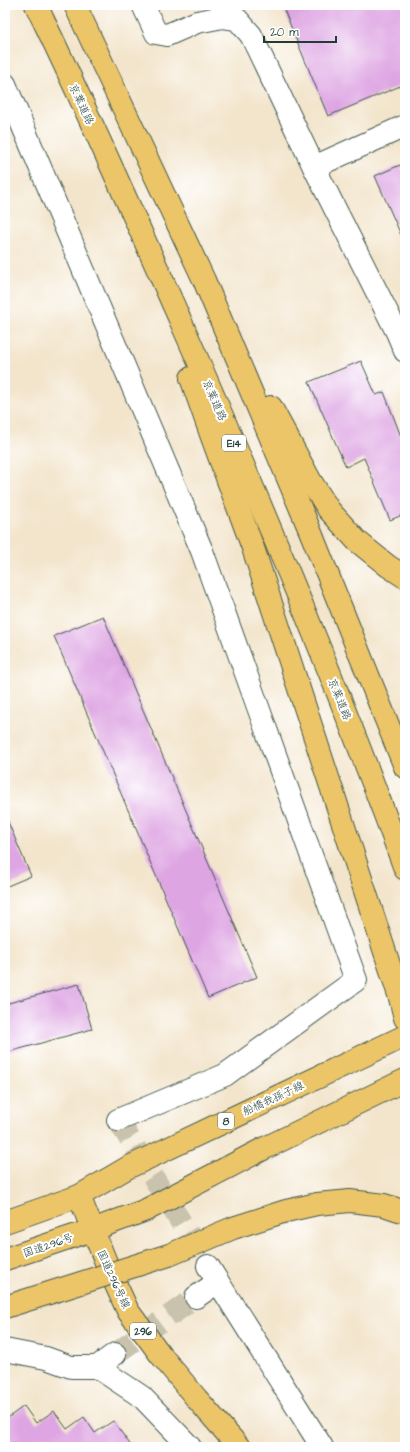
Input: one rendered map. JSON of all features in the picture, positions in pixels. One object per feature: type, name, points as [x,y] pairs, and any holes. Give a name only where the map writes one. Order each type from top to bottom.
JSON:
[{"type":"main road","name":"京葉道路","points":[[36,5],[142,235],[288,569],[369,772],[405,869]]},
{"type":"main road","points":[[75,5],[204,280],[311,533],[405,767]]},
{"type":"main road","points":[[142,235],[213,440],[253,548],[400,998],[405,1018]]},
{"type":"main road","points":[[204,280],[310,480],[329,510],[358,541],[388,566],[405,577]]},
{"type":"main road","name":"船橋我孫子線","points":[[79,1196],[127,1168],[405,1036]]},
{"type":"main road","points":[[92,1230],[146,1210],[263,1149],[396,1085]]},
{"type":"main road","points":[[5,1222],[79,1196]]},
{"type":"main road","name":"国道296号線","points":[[79,1196],[92,1230],[128,1311],[196,1399],[239,1447]]},
{"type":"main road","points":[[5,1307],[169,1255],[233,1228],[286,1211],[317,1204],[350,1201],[384,1205],[405,1212]]},
{"type":"main road","name":"国道296号","points":[[5,1259],[92,1230]]},
{"type":"street","points":[[143,5],[156,33],[167,35],[197,22],[223,17],[237,19],[251,35],[405,351]]},
{"type":"street","points":[[5,84],[11,113],[202,551],[356,980],[225,1075],[118,1120]]},
{"type":"street","points":[[314,167],[405,126]]},
{"type":"street","points":[[196,1297],[213,1274],[322,1447]]},
{"type":"street","points":[[5,1350],[46,1358],[71,1367],[97,1367],[142,1397],[190,1447]]},
{"type":"street","points":[[97,1367],[115,1354]]},
{"type":"building","points":[[282,5],[405,5],[405,84],[328,116]]},
{"type":"building","points":[[400,165],[405,177],[405,244],[375,176]]},
{"type":"building","points":[[361,361],[376,395],[384,392],[405,447],[405,514],[390,520],[364,458],[346,467],[309,382]]},
{"type":"building","points":[[103,616],[257,977],[208,998],[54,636]]},
{"type":"building","points":[[5,815],[31,876],[5,887]]},
{"type":"building","points":[[79,984],[92,1029],[5,1053],[5,1004]]},
{"type":"building","points":[[24,1406],[36,1423],[54,1411],[67,1429],[84,1417],[95,1433],[113,1421],[132,1447],[5,1447],[5,1420]]},
{"type":"tunnel","points":[[118,1120],[208,1266]]},
{"type":"tunnel","points":[[115,1354],[196,1297]]}]
